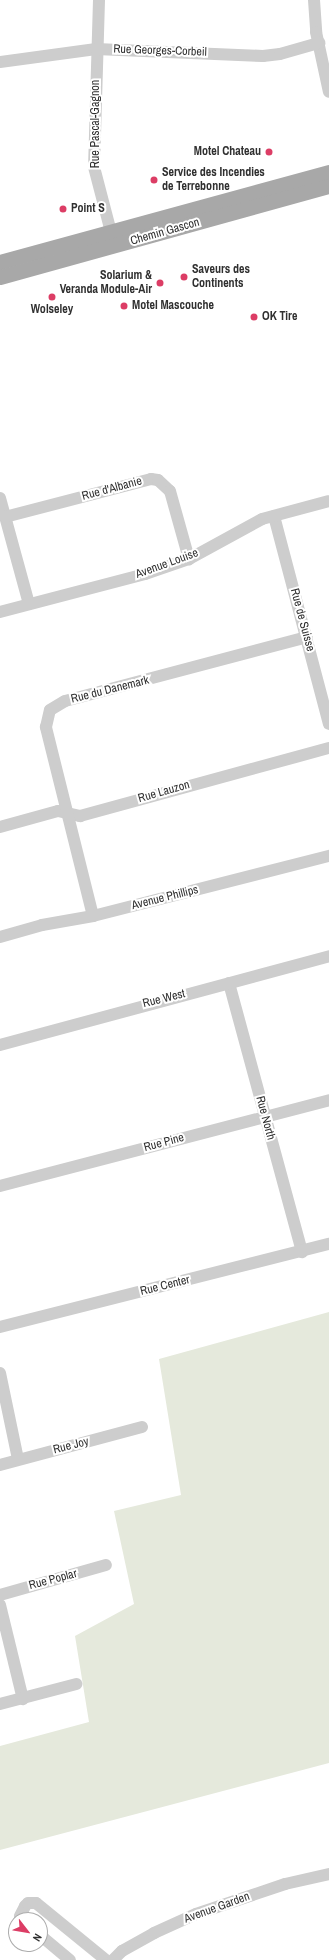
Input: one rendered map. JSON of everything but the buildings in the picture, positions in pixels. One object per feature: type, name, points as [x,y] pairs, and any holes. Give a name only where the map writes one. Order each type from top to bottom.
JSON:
[{"type":"main road","name":"Chemin Gascon","points":[[0,262],[329,172]]},
{"type":"main road","name":"Chemin Gascon","points":[[0,277],[329,186]]},
{"type":"street","name":"Rue Pascal-Gagnon","points":[[98,0],[94,166],[114,246]]},
{"type":"street","points":[[314,0],[319,43],[329,92]]},
{"type":"street","name":"Rue Georges-Corbeil","points":[[0,62],[96,49],[263,56],[280,54],[319,43]]},
{"type":"street","points":[[319,43],[329,65]]},
{"type":"street","name":"Rue d'Albanie","points":[[5,517],[151,478],[158,480],[170,492],[189,559]]},
{"type":"street","points":[[0,498],[29,604]]},
{"type":"street","name":"Avenue Louise","points":[[0,612],[145,574],[189,559],[262,519],[329,501]]},
{"type":"street","name":"Rue de Suisse","points":[[274,516],[329,724]]},
{"type":"street","name":"Rue du Danemark","points":[[93,916],[46,727],[50,710],[66,701],[306,637]]},
{"type":"street","name":"Rue Lauzon","points":[[0,827],[58,811],[80,816],[329,748]]},
{"type":"street","name":"Avenue Phillips","points":[[0,937],[42,925],[93,916],[329,856]]},
{"type":"street","name":"Rue West","points":[[0,1045],[329,956]]},
{"type":"street","name":"Rue North","points":[[229,983],[264,1117],[302,1252]]},
{"type":"street","name":"Rue Pine","points":[[0,1186],[329,1100]]},
{"type":"street","name":"Rue Center","points":[[0,1327],[329,1244]]},
{"type":"street","points":[[0,1373],[18,1460]]},
{"type":"street","name":"Rue Joy","points":[[0,1465],[142,1427]]},
{"type":"street","name":"Rue Poplar","points":[[0,1595],[106,1566]]},
{"type":"street","points":[[0,1605],[23,1699]]},
{"type":"street","points":[[0,1704],[76,1684]]},
{"type":"street","name":"Avenue Garden","points":[[113,1960],[122,1951],[154,1933],[196,1914],[285,1884],[329,1874]]},
{"type":"street","points":[[22,1912],[28,1903],[36,1903],[47,1912]]},
{"type":"street","points":[[48,1913],[106,1960]]},
{"type":"street","points":[[48,1942],[70,1960]]},
{"type":"shaded area","points":[[329,1312],[329,1763],[0,1850],[0,1746],[89,1722],[75,1636],[134,1604],[114,1511],[181,1495],[159,1359]]},
{"type":"place","name":"Motel Chateau","points":[[269,152]]},
{"type":"place","name":"Service des Incendies de Terrebonne","points":[[154,180]]},
{"type":"place","name":"Point S","points":[[63,209]]},
{"type":"place","name":"Saveurs des Continents","points":[[184,277]]},
{"type":"place","name":"Solarium & Veranda Module-Air","points":[[160,283]]},
{"type":"place","name":"Wolseley","points":[[52,297]]},
{"type":"place","name":"Motel Mascouche","points":[[124,306]]},
{"type":"place","name":"OK Tire","points":[[254,317]]}]
